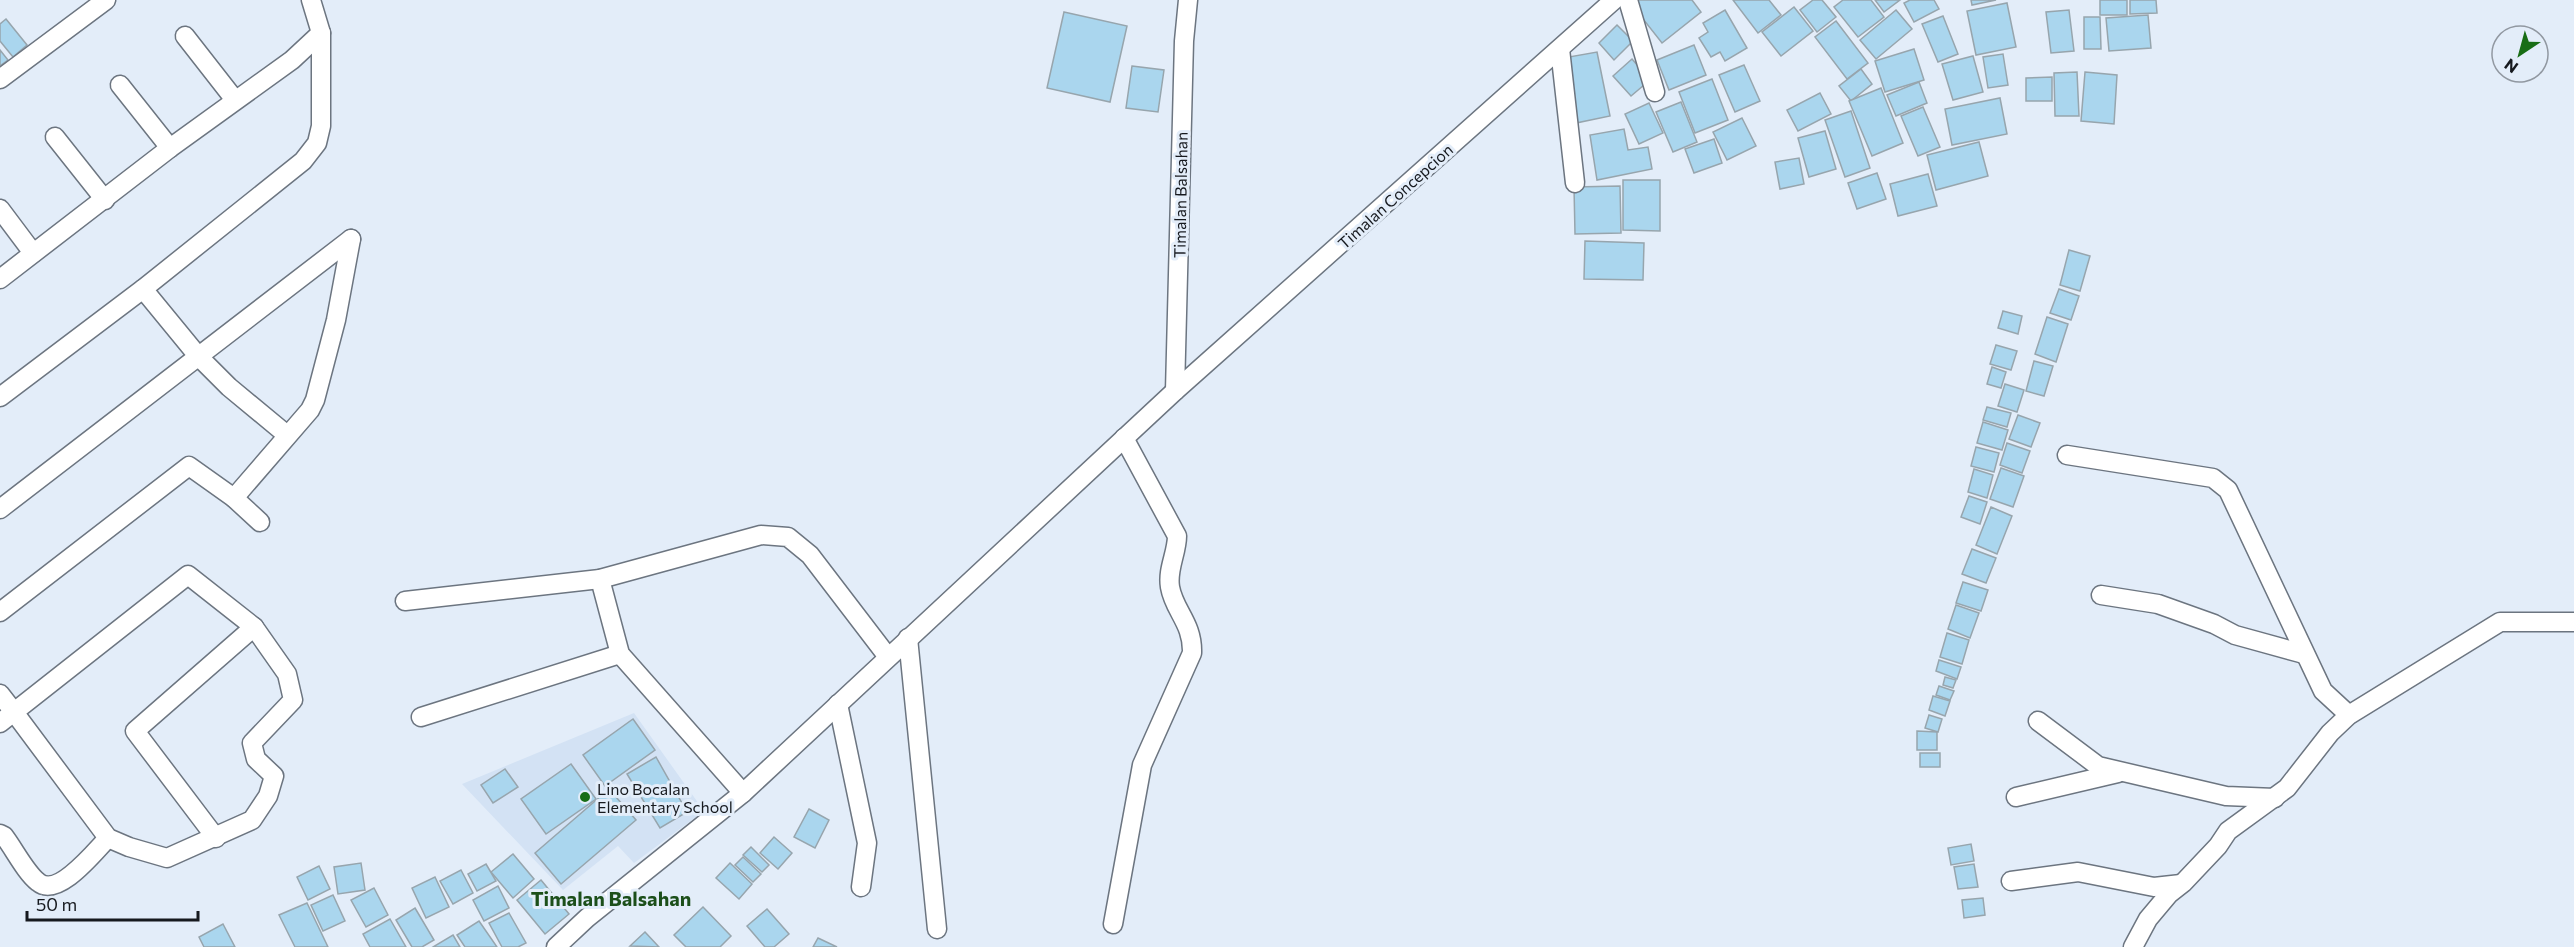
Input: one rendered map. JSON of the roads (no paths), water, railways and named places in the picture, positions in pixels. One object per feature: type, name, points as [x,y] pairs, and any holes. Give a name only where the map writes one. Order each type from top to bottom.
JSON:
[{"type":"street","points":[[0,79],[106,0]]},
{"type":"street","points":[[0,397],[143,289],[303,161],[317,143],[321,126],[321,33],[311,0]]},
{"type":"street","name":"Timalan Balsahan","points":[[1176,391],[1184,41],[1188,0]]},
{"type":"street","name":"Timalan Concepcion","points":[[557,947],[587,918],[743,794],[1124,438],[1614,0]]},
{"type":"street","points":[[1628,0],[1655,92]]},
{"type":"street","points":[[0,279],[170,148],[292,60],[321,33]]},
{"type":"street","points":[[185,36],[235,100]]},
{"type":"street","points":[[1560,49],[1575,183]]},
{"type":"street","points":[[120,85],[170,148]]},
{"type":"street","points":[[55,137],[105,200]]},
{"type":"street","points":[[0,209],[33,253]]},
{"type":"street","points":[[0,509],[351,240],[336,320],[315,400],[310,410],[234,498]]},
{"type":"street","points":[[143,289],[198,356],[229,387],[287,435]]},
{"type":"street","points":[[1113,924],[1142,765],[1192,653],[1193,637],[1170,588],[1170,570],[1177,548],[1177,536],[1124,438]]},
{"type":"street","points":[[2067,455],[2213,478],[2228,490],[2323,691],[2349,715]]},
{"type":"street","points":[[0,612],[189,466],[234,498],[260,522]]},
{"type":"street","points":[[405,601],[600,579],[761,535],[788,537],[810,555],[888,657]]},
{"type":"street","points":[[0,694],[7,717],[108,838],[167,858],[252,820],[268,796],[274,776],[256,759],[252,743],[293,700],[287,674],[254,627],[188,575],[7,717]]},
{"type":"street","points":[[600,579],[620,654],[743,794]]},
{"type":"street","points":[[2101,595],[2158,604],[2214,624],[2235,635],[2304,654]]},
{"type":"street","points":[[2133,947],[2148,919],[2169,894],[2183,883],[2218,846],[2228,831],[2287,788],[2330,733],[2349,715],[2500,622],[2574,622]]},
{"type":"street","points":[[216,838],[135,730],[254,627]]},
{"type":"street","points":[[908,638],[937,929]]},
{"type":"street","points":[[421,717],[620,654]]},
{"type":"street","points":[[838,704],[867,843],[861,887]]},
{"type":"street","points":[[2038,721],[2098,766],[2226,796],[2275,798]]},
{"type":"street","points":[[2016,797],[2120,773]]},
{"type":"street","points":[[0,834],[4,836],[38,883],[48,886],[62,883],[108,838]]},
{"type":"street","points":[[2011,881],[2078,872],[2154,887],[2183,883]]},
{"type":"place","name":"Lino Bocalan Elementary School","points":[[585,797]]},
{"type":"district","name":"Timalan Balsahan","points":[[611,898]]}]
